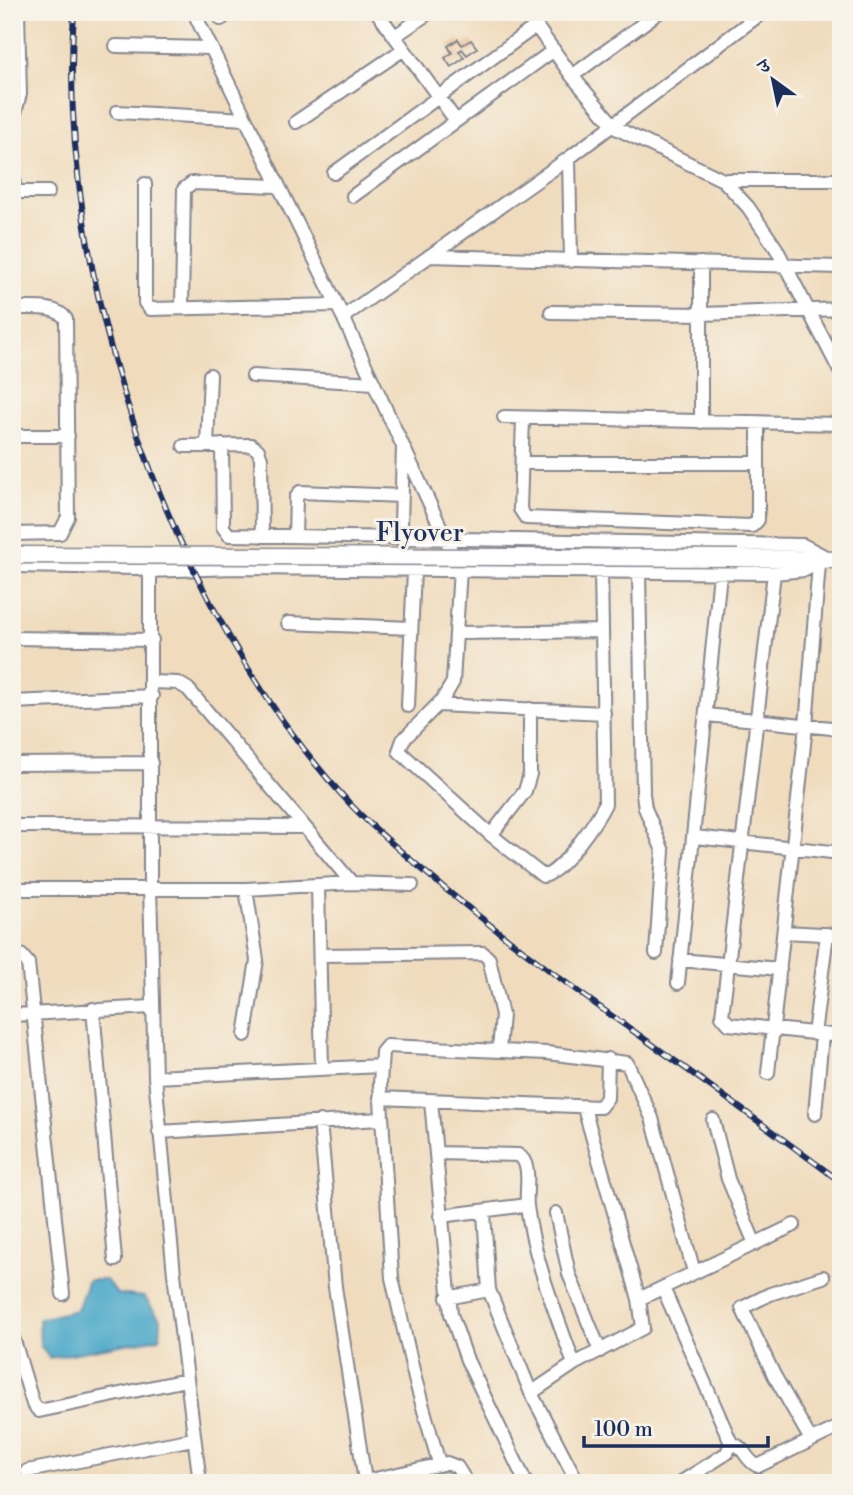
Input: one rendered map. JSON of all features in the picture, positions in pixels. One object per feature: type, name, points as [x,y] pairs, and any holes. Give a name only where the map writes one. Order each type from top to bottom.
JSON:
[{"type":"main road","name":"Flyover","points":[[12,555],[738,558],[829,561]]},
{"type":"street","points":[[18,12],[20,98],[12,126],[13,192],[48,192]]},
{"type":"street","points":[[377,12],[456,121]]},
{"type":"street","points":[[395,36],[430,12]]},
{"type":"street","points":[[526,12],[572,76],[612,124],[723,180],[764,227],[841,373]]},
{"type":"street","points":[[572,76],[659,12]]},
{"type":"street","points":[[145,184],[145,303],[155,310],[182,307],[340,311],[429,256],[569,158],[763,12]]},
{"type":"street","points":[[197,19],[340,311],[460,569],[453,682],[438,705],[403,740],[399,751],[491,835],[543,876],[555,870],[598,817],[604,804],[601,571]]},
{"type":"street","points":[[334,173],[536,26]]},
{"type":"street","points":[[116,46],[211,48]]},
{"type":"street","points":[[296,122],[404,49]]},
{"type":"street","points":[[353,196],[554,50]]},
{"type":"street","points":[[117,112],[246,119]]},
{"type":"street","points":[[569,158],[571,261]]},
{"type":"street","points":[[723,180],[841,180]]},
{"type":"street","points":[[182,307],[184,189],[192,183],[278,186]]},
{"type":"street","points":[[429,256],[841,267]]},
{"type":"street","points":[[701,263],[701,422]]},
{"type":"street","points":[[12,308],[60,311],[66,319],[68,436],[68,517],[64,530],[54,534],[12,534]]},
{"type":"street","points":[[551,312],[703,314],[841,309]]},
{"type":"street","points":[[207,445],[210,375]]},
{"type":"street","points":[[253,376],[374,383]]},
{"type":"street","points":[[504,417],[841,424]]},
{"type":"street","points":[[523,418],[520,509],[526,518],[752,526],[758,520],[758,424]]},
{"type":"street","points":[[12,436],[68,436]]},
{"type":"street","points":[[401,526],[403,443]]},
{"type":"street","points":[[222,445],[224,531],[229,535],[447,540],[591,539],[803,545],[829,561]]},
{"type":"street","points":[[184,446],[251,445],[261,454],[262,536]]},
{"type":"street","points":[[522,463],[758,463]]},
{"type":"street","points":[[295,536],[296,498],[300,492],[402,495]]},
{"type":"street","points":[[47,566],[54,534]]},
{"type":"street","points":[[12,566],[148,571],[235,568],[460,569],[720,574],[804,570],[829,561]]},
{"type":"street","points":[[768,1073],[806,726],[829,561]]},
{"type":"street","points":[[408,706],[414,570]]},
{"type":"street","points":[[148,571],[152,640],[151,1007],[159,1132],[200,1483]]},
{"type":"street","points":[[639,573],[643,794],[645,808],[663,851],[656,953]]},
{"type":"street","points":[[774,573],[722,1016],[725,1022],[772,1031],[841,1036]]},
{"type":"street","points":[[678,984],[720,574]]},
{"type":"street","points":[[288,623],[411,628]]},
{"type":"street","points":[[457,634],[602,631]]},
{"type":"street","points":[[12,638],[152,640]]},
{"type":"street","points":[[12,702],[152,689],[178,683],[188,689],[352,883]]},
{"type":"street","points":[[438,705],[604,713]]},
{"type":"street","points":[[491,835],[526,791],[530,774],[530,709]]},
{"type":"street","points":[[707,715],[841,729]]},
{"type":"street","points":[[12,764],[151,763]]},
{"type":"street","points":[[12,826],[303,827]]},
{"type":"street","points":[[695,837],[841,853]]},
{"type":"street","points":[[12,889],[246,889],[352,883],[412,885]]},
{"type":"street","points":[[318,886],[322,1069]]},
{"type":"street","points":[[246,889],[257,960],[246,1035]]},
{"type":"street","points":[[784,932],[841,934]]},
{"type":"street","points":[[815,1114],[818,1035],[827,934]]},
{"type":"street","points":[[12,953],[21,955],[27,964],[63,1294]]},
{"type":"street","points":[[320,955],[483,953],[489,959],[501,1009],[499,1050]]},
{"type":"street","points":[[680,960],[780,969]]},
{"type":"street","points":[[12,1015],[151,1007]]},
{"type":"street","points":[[93,1009],[115,1260]]},
{"type":"street","points":[[439,1463],[415,1379],[392,1278],[380,1119],[382,1052],[392,1045],[499,1050],[628,1063],[635,1075],[662,1151],[694,1272]]},
{"type":"street","points":[[380,1098],[600,1107],[606,1102],[608,1059]]},
{"type":"street","points":[[155,1077],[381,1066]]},
{"type":"street","points":[[431,1101],[447,1298],[467,1360],[526,1483]]},
{"type":"street","points":[[531,1393],[574,1364],[643,1328],[639,1299],[584,1108]]},
{"type":"street","points":[[159,1132],[380,1119]]},
{"type":"street","points":[[713,1120],[728,1179],[755,1244]]},
{"type":"street","points":[[320,1121],[335,1287],[361,1482],[439,1463],[457,1467],[467,1483]]},
{"type":"street","points":[[437,1153],[523,1157],[526,1166],[527,1205],[544,1276],[574,1364]]},
{"type":"street","points":[[441,1216],[484,1213],[527,1205]]},
{"type":"street","points":[[484,1213],[489,1290],[531,1393],[578,1483]]},
{"type":"street","points":[[556,1213],[569,1274],[600,1350]]},
{"type":"street","points":[[639,1299],[794,1225]]},
{"type":"street","points":[[811,1440],[774,1375],[742,1308],[770,1294],[823,1277]]},
{"type":"street","points":[[663,1288],[731,1443],[727,1454],[680,1483]]},
{"type":"street","points":[[447,1298],[489,1290]]},
{"type":"street","points":[[12,1334],[33,1404],[39,1411],[186,1380]]},
{"type":"street","points":[[731,1443],[741,1446],[754,1465],[758,1466],[841,1426]]},
{"type":"street","points":[[27,1471],[193,1439]]},
{"type":"street","points":[[835,1483],[841,1478]]},
{"type":"green space","points":[[445,1468],[458,1474],[462,1483],[384,1483]]},
{"type":"water","points":[[88,1280],[106,1280],[117,1294],[144,1297],[161,1320],[160,1338],[49,1358],[40,1345],[39,1319],[77,1310]]},
{"type":"building","points":[[458,39],[462,45],[471,40],[477,48],[467,55],[462,49],[459,51],[464,58],[451,67],[445,58],[452,53],[448,46]]},
{"type":"railway","points":[[74,12],[73,114],[84,221],[106,329],[138,436],[179,539],[230,637],[287,727],[352,806],[452,895],[565,982],[841,1182]]}]
